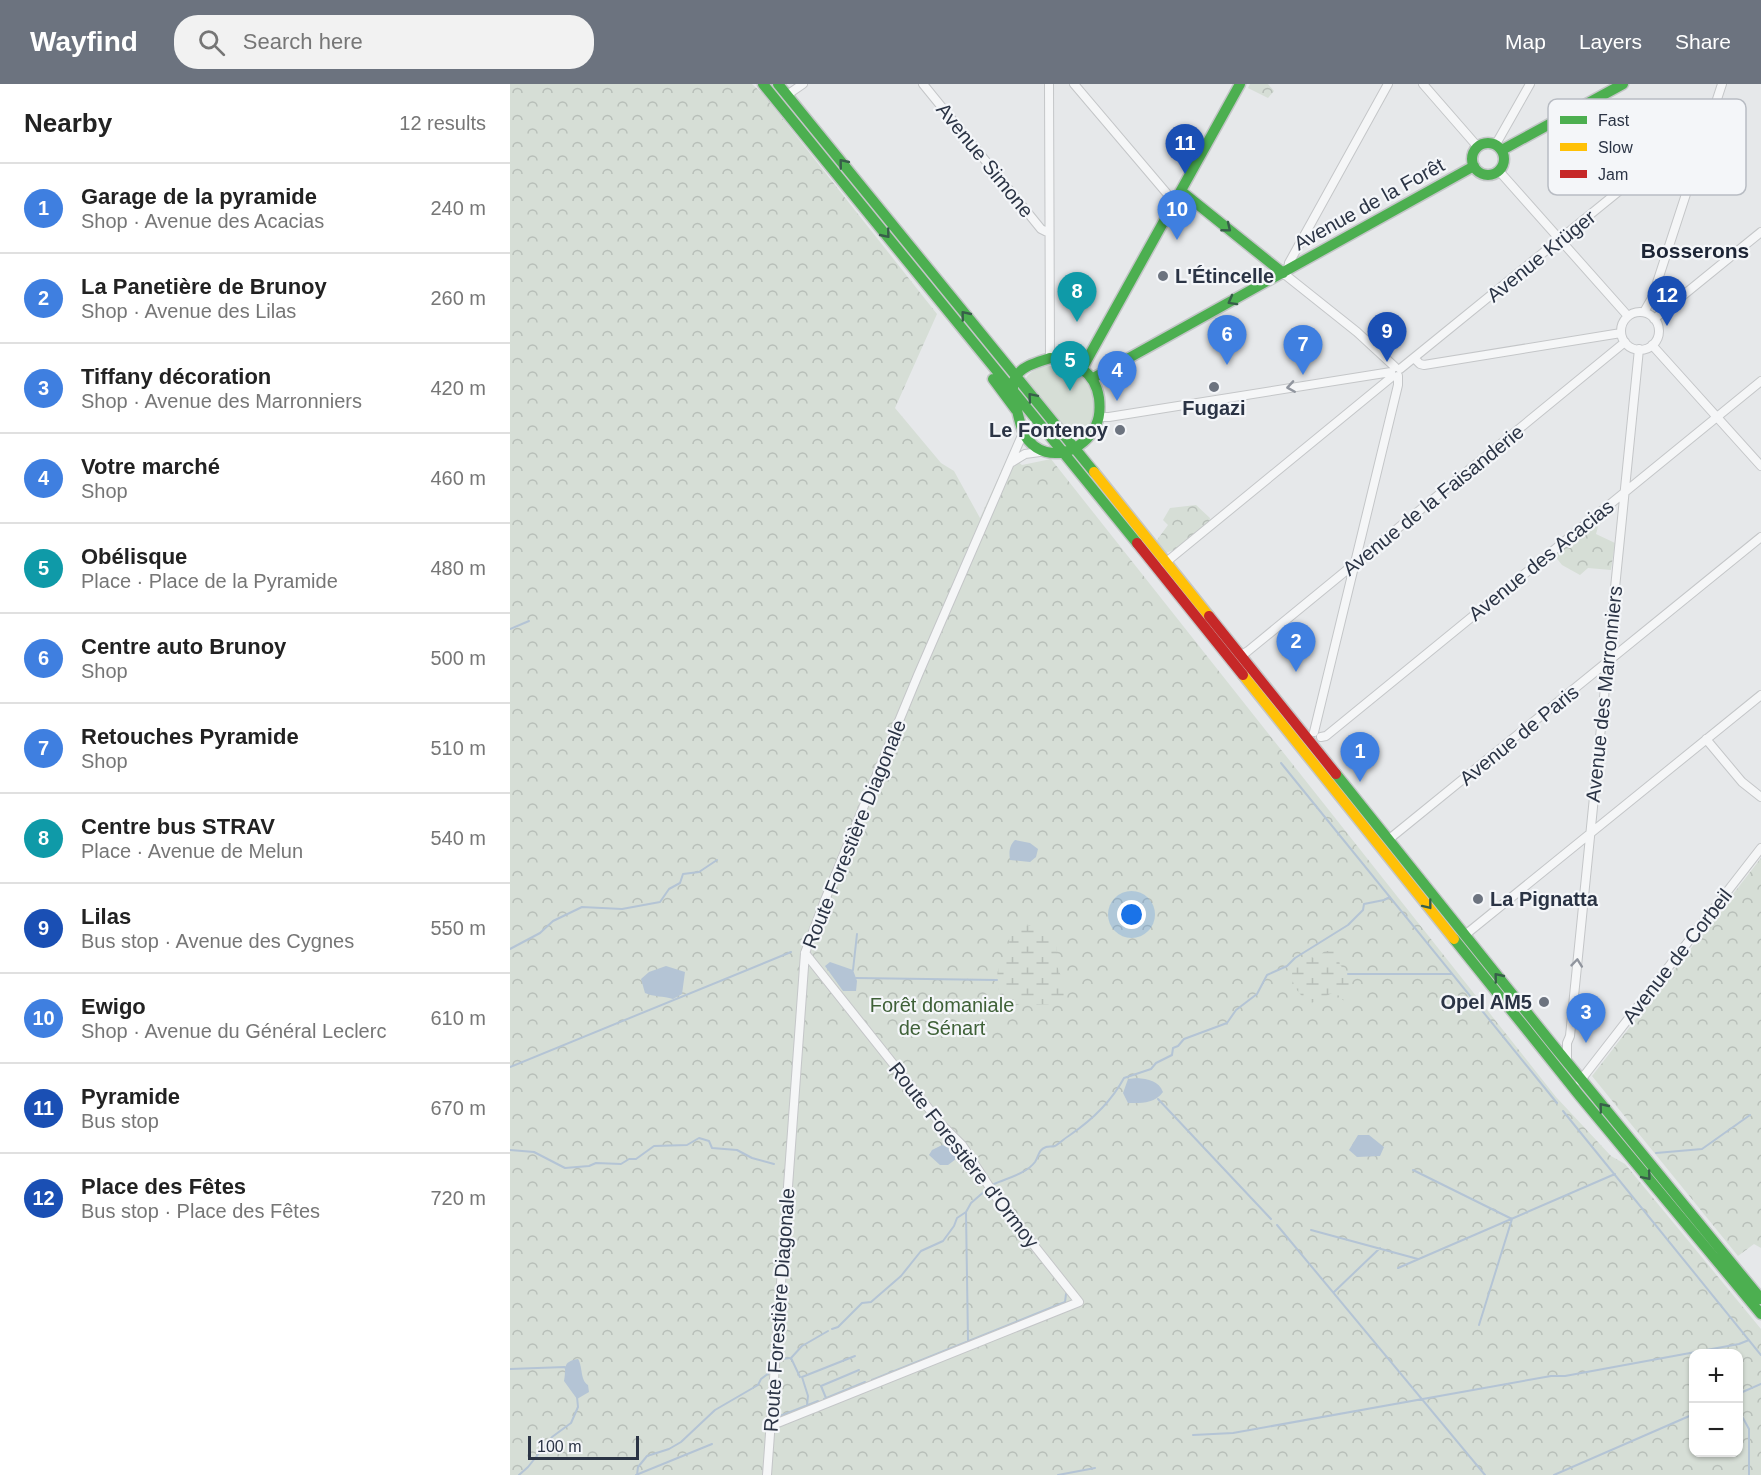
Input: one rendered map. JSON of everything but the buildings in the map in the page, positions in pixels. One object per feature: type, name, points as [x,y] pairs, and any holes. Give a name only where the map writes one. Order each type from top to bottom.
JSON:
[{"type":"main road","points":[[758,84],[783,107]]},
{"type":"main road","points":[[763,84],[1013,391],[1069,451],[1166,563],[1465,935],[1551,1046],[1581,1079],[1761,1299]]},
{"type":"main road","points":[[778,84],[791,92],[1015,377],[1069,451],[1579,1095],[1761,1314]]},
{"type":"main road","points":[[1083,367],[1240,84]]},
{"type":"main road","points":[[1593,99],[1623,84]]},
{"type":"main road","points":[[1499,147],[1504,162],[1499,171],[1485,175],[1474,166],[1472,156],[1477,146],[1484,143],[1499,147],[1548,122]]},
{"type":"main road","name":"Avenue de la Forêt","points":[[1093,378],[1474,166]]},
{"type":"main road","points":[[1181,192],[1286,271]]},
{"type":"main road","points":[[978,346],[979,358],[1016,410]]},
{"type":"main road","points":[[1050,358],[1083,367],[1093,378],[1098,395],[1099,417],[1089,436],[1069,451],[1058,455],[1041,452],[1029,443],[1023,433],[1013,391],[1015,377],[1029,366],[1050,358]]},
{"type":"street","points":[[791,92],[803,84]]},
{"type":"street","name":"Avenue Simone","points":[[923,84],[1041,229],[1049,233]]},
{"type":"street","points":[[1049,84],[1050,358]]},
{"type":"street","points":[[1074,84],[1175,203]]},
{"type":"street","points":[[1316,750],[1320,745],[1317,734],[1398,385],[1395,372],[1357,332],[1286,271],[1388,84]]},
{"type":"street","points":[[1423,84],[1477,146]]},
{"type":"street","points":[[1499,147],[1530,84]]},
{"type":"street","points":[[1716,99],[1722,84]]},
{"type":"street","points":[[1499,171],[1628,315]]},
{"type":"street","name":"Avenue Krüger","points":[[1166,563],[1395,372],[1415,359],[1615,195]]},
{"type":"street","points":[[1644,312],[1652,298],[1685,195]]},
{"type":"street","points":[[1654,319],[1761,232]]},
{"type":"street","points":[[1644,312],[1654,319],[1659,330],[1658,335],[1652,345],[1639,349],[1632,348],[1625,342],[1621,327],[1628,315],[1644,312]]},
{"type":"street","points":[[1415,359],[1424,365],[1621,333]]},
{"type":"street","name":"Avenue de la Faisanderie","points":[[1240,656],[1625,342]]},
{"type":"street","points":[[1652,345],[1761,466]]},
{"type":"street","name":"Avenue des Marronniers","points":[[1567,1063],[1567,1043],[1639,349]]},
{"type":"street","points":[[1099,417],[1395,372]]},
{"type":"street","name":"Avenue des Acacias","points":[[1317,734],[1326,736],[1761,381]]},
{"type":"street","name":"Route Forestière Diagonale","points":[[767,1475],[805,952],[914,686],[1023,433]]},
{"type":"street","points":[[1012,462],[1024,454],[1041,452]]},
{"type":"street","name":"Avenue de Paris","points":[[1388,840],[1761,537]]},
{"type":"street","points":[[1465,935],[1761,695]]},
{"type":"street","points":[[1302,732],[1317,734]]},
{"type":"street","points":[[1706,739],[1742,782],[1761,797]]},
{"type":"street","name":"Avenue de Corbeil","points":[[1581,1079],[1761,848]]},
{"type":"street","name":"Route Forestière d'Ormoy","points":[[770,1426],[1079,1302],[998,1200],[962,1146],[940,1125],[805,952]]},
{"type":"street","points":[[1537,1042],[1551,1046],[1569,1038]]},
{"type":"street","points":[[1579,1095],[1581,1079]]},
{"type":"green space","name":"Forêt domaniale de Sénart","points":[[510,84],[752,84],[763,94],[937,314],[895,408],[941,463],[954,471],[980,518],[1009,454],[1022,465],[1051,459],[1556,1097],[1611,1156],[1625,1164],[1761,1329],[1761,1475],[510,1475]],"holes":[[[771,1413],[784,1422],[782,1425],[764,1432],[763,1426]]]},
{"type":"green space","points":[[1250,84],[1268,84],[1274,91],[1268,98],[1248,88]]},
{"type":"green space","points":[[1050,366],[1065,368],[1077,374],[1092,392],[1093,416],[1079,440],[1074,440],[1025,380],[1036,370]]},
{"type":"green space","points":[[1196,505],[1210,518],[1205,531],[1194,541],[1166,553],[1158,546],[1157,540],[1168,525],[1163,520],[1170,508]]},
{"type":"green space","points":[[1596,520],[1599,523],[1596,534],[1615,543],[1611,570],[1588,568],[1580,575],[1562,565],[1554,555]]},
{"type":"green space","points":[[1761,858],[1761,1248],[1754,1244],[1738,1256],[1592,1076]]},
{"type":"green space","points":[[1021,924],[1044,928],[1056,936],[1057,966],[1066,989],[1062,1004],[1017,1005],[1005,1008],[997,976],[1008,950],[1010,934]]},
{"type":"green space","points":[[1325,951],[1337,951],[1340,965],[1350,981],[1350,1000],[1345,1002],[1335,992],[1310,1003],[1295,986],[1292,973],[1298,961],[1305,955],[1321,958],[1321,954]]},
{"type":"water","points":[[1015,840],[1030,843],[1038,849],[1036,857],[1030,862],[1010,860],[1010,849]]},
{"type":"water","points":[[830,962],[853,970],[857,981],[856,991],[843,991],[825,966]]},
{"type":"water","points":[[666,966],[685,972],[682,994],[673,999],[645,993],[641,979],[649,972]]},
{"type":"water","points":[[1137,1078],[1156,1083],[1163,1092],[1152,1101],[1128,1103],[1123,1093],[1128,1079]]},
{"type":"water","points":[[1358,1135],[1369,1135],[1384,1147],[1380,1156],[1357,1157],[1349,1150]]},
{"type":"water","points":[[942,1145],[952,1150],[956,1156],[956,1159],[948,1165],[940,1165],[929,1155],[932,1150]]},
{"type":"water","points":[[578,1359],[589,1392],[577,1399],[564,1381],[567,1364]]},
{"type":"waterway","points":[[510,629],[529,621]]},
{"type":"waterway","points":[[1281,763],[1557,1103]]},
{"type":"waterway","points":[[510,949],[540,933],[553,921],[582,907],[622,909],[660,902],[669,889],[680,883],[683,874],[699,872],[717,860]]},
{"type":"waterway","points":[[994,1184],[1027,1170],[1035,1162],[1041,1150],[1055,1146],[1086,1123],[1107,1103],[1124,1078],[1151,1069],[1156,1063],[1172,1055],[1173,1048],[1184,1039],[1227,1023],[1236,1010],[1257,994],[1267,975],[1287,966],[1295,958],[1348,925],[1363,910],[1364,904],[1390,897]]},
{"type":"waterway","points":[[853,970],[857,934]]},
{"type":"waterway","points":[[510,1067],[791,952]]},
{"type":"waterway","points":[[1348,974],[1452,974]]},
{"type":"waterway","points":[[856,978],[997,980]]},
{"type":"waterway","points":[[1158,1099],[1271,1219]]},
{"type":"waterway","points":[[1563,1111],[1761,1355]]},
{"type":"waterway","points":[[1656,1153],[1702,1149],[1750,1115]]},
{"type":"waterway","points":[[510,1150],[534,1152],[565,1168],[589,1166],[596,1163],[621,1164],[629,1159],[636,1159],[654,1146],[687,1145],[699,1138],[709,1141],[712,1148],[737,1150],[752,1158],[774,1164]]},
{"type":"waterway","points":[[1413,1170],[1512,1219],[1479,1325]]},
{"type":"waterway","points":[[1398,1268],[1615,1174]]},
{"type":"waterway","points":[[832,1329],[838,1327],[862,1303],[871,1302],[901,1276],[921,1251],[943,1241],[957,1218],[966,1212],[971,1203],[986,1190]]},
{"type":"waterway","points":[[966,1212],[968,1341]]},
{"type":"waterway","points":[[1277,1225],[1485,1475]]},
{"type":"waterway","points":[[1311,1230],[1418,1259]]},
{"type":"waterway","points":[[1334,1292],[1380,1248]]},
{"type":"waterway","points":[[872,1380],[1065,1302],[1066,1294]]},
{"type":"waterway","points":[[782,1359],[791,1358],[802,1346],[828,1331]]},
{"type":"waterway","points":[[1193,1435],[1233,1433],[1551,1376],[1565,1376],[1739,1344],[1749,1340]]},
{"type":"waterway","points":[[807,1405],[808,1396],[802,1377],[855,1356]]},
{"type":"waterway","points":[[791,1358],[800,1377]]},
{"type":"waterway","points":[[510,1369],[565,1367],[566,1369]]},
{"type":"waterway","points":[[826,1398],[821,1386],[859,1370]]},
{"type":"waterway","points":[[637,1475],[638,1467],[647,1456],[669,1449],[681,1442],[715,1410],[758,1385],[761,1379],[769,1373]]},
{"type":"waterway","points":[[824,1399],[865,1382]]},
{"type":"waterway","points":[[1743,1392],[1761,1384]]},
{"type":"waterway","points":[[519,1475],[552,1437],[571,1423],[578,1407],[577,1397]]},
{"type":"waterway","points":[[780,1416],[818,1401]]},
{"type":"waterway","points":[[1554,1475],[1689,1416]]},
{"type":"waterway","points":[[1743,1418],[1749,1429],[1749,1475]]},
{"type":"waterway","points":[[636,1475],[712,1444]]},
{"type":"waterway","points":[[1058,1475],[1095,1468]]},
{"type":"traffic: fast","points":[[763,84],[1137,543]]},
{"type":"traffic: fast","points":[[778,84],[1094,472]]},
{"type":"traffic: fast","points":[[1083,367],[1240,84]]},
{"type":"traffic: fast","points":[[1596,99],[1623,84]]},
{"type":"traffic: fast","points":[[1502,150],[1548,125]]},
{"type":"traffic: fast","points":[[1488,143],[1500,147],[1504,159],[1500,171],[1488,175],[1476,171],[1472,159],[1476,147],[1488,143]]},
{"type":"traffic: fast","points":[[1093,378],[1474,166]]},
{"type":"traffic: fast","points":[[1181,191],[1283,273]]},
{"type":"traffic: fast","points":[[1050,358],[1068,362],[1082,369],[1097,389],[1099,412],[1096,425],[1084,442],[1066,452],[1046,452],[1036,448],[1028,440],[1019,420],[1013,390],[1015,378],[1020,372],[1032,364],[1050,358]]},
{"type":"traffic: fast","points":[[993,379],[1016,410]]},
{"type":"traffic: fast","points":[[1336,774],[1553,1045],[1761,1299]]},
{"type":"traffic: fast","points":[[1454,939],[1579,1095],[1761,1314]]},
{"type":"traffic: slow","points":[[1094,472],[1209,616]]},
{"type":"traffic: slow","points":[[1243,675],[1454,939]]},
{"type":"traffic: jam","points":[[1137,543],[1243,675]]},
{"type":"traffic: jam","points":[[1209,616],[1336,774]]},
{"type":"place","name":"Pyramide","points":[[1185,174]]},
{"type":"place","name":"Ewigo","points":[[1177,240]]},
{"type":"place","name":"L'Étincelle","points":[[1163,276]]},
{"type":"place","name":"Centre bus STRAV","points":[[1077,322]]},
{"type":"place","name":"Place des Fêtes","points":[[1667,326]]},
{"type":"place","name":"Lilas","points":[[1387,362]]},
{"type":"place","name":"Centre auto Brunoy","points":[[1227,365]]},
{"type":"place","name":"Retouches Pyramide","points":[[1303,375]]},
{"type":"place","name":"Fugazi","points":[[1214,387]]},
{"type":"place","name":"Obélisque","points":[[1070,391]]},
{"type":"place","name":"Votre marché","points":[[1117,401]]},
{"type":"place","name":"Le Fontenoy","points":[[1120,430]]},
{"type":"place","name":"La Panetière de Brunoy","points":[[1296,672]]},
{"type":"place","name":"Garage de la pyramide","points":[[1360,782]]},
{"type":"place","name":"La Pignatta","points":[[1478,899]]},
{"type":"place","name":"Opel AM5","points":[[1544,1002]]},
{"type":"place","name":"Tiffany décoration","points":[[1586,1043]]},
{"type":"district","name":"Bosserons","points":[[1695,250]]}]
